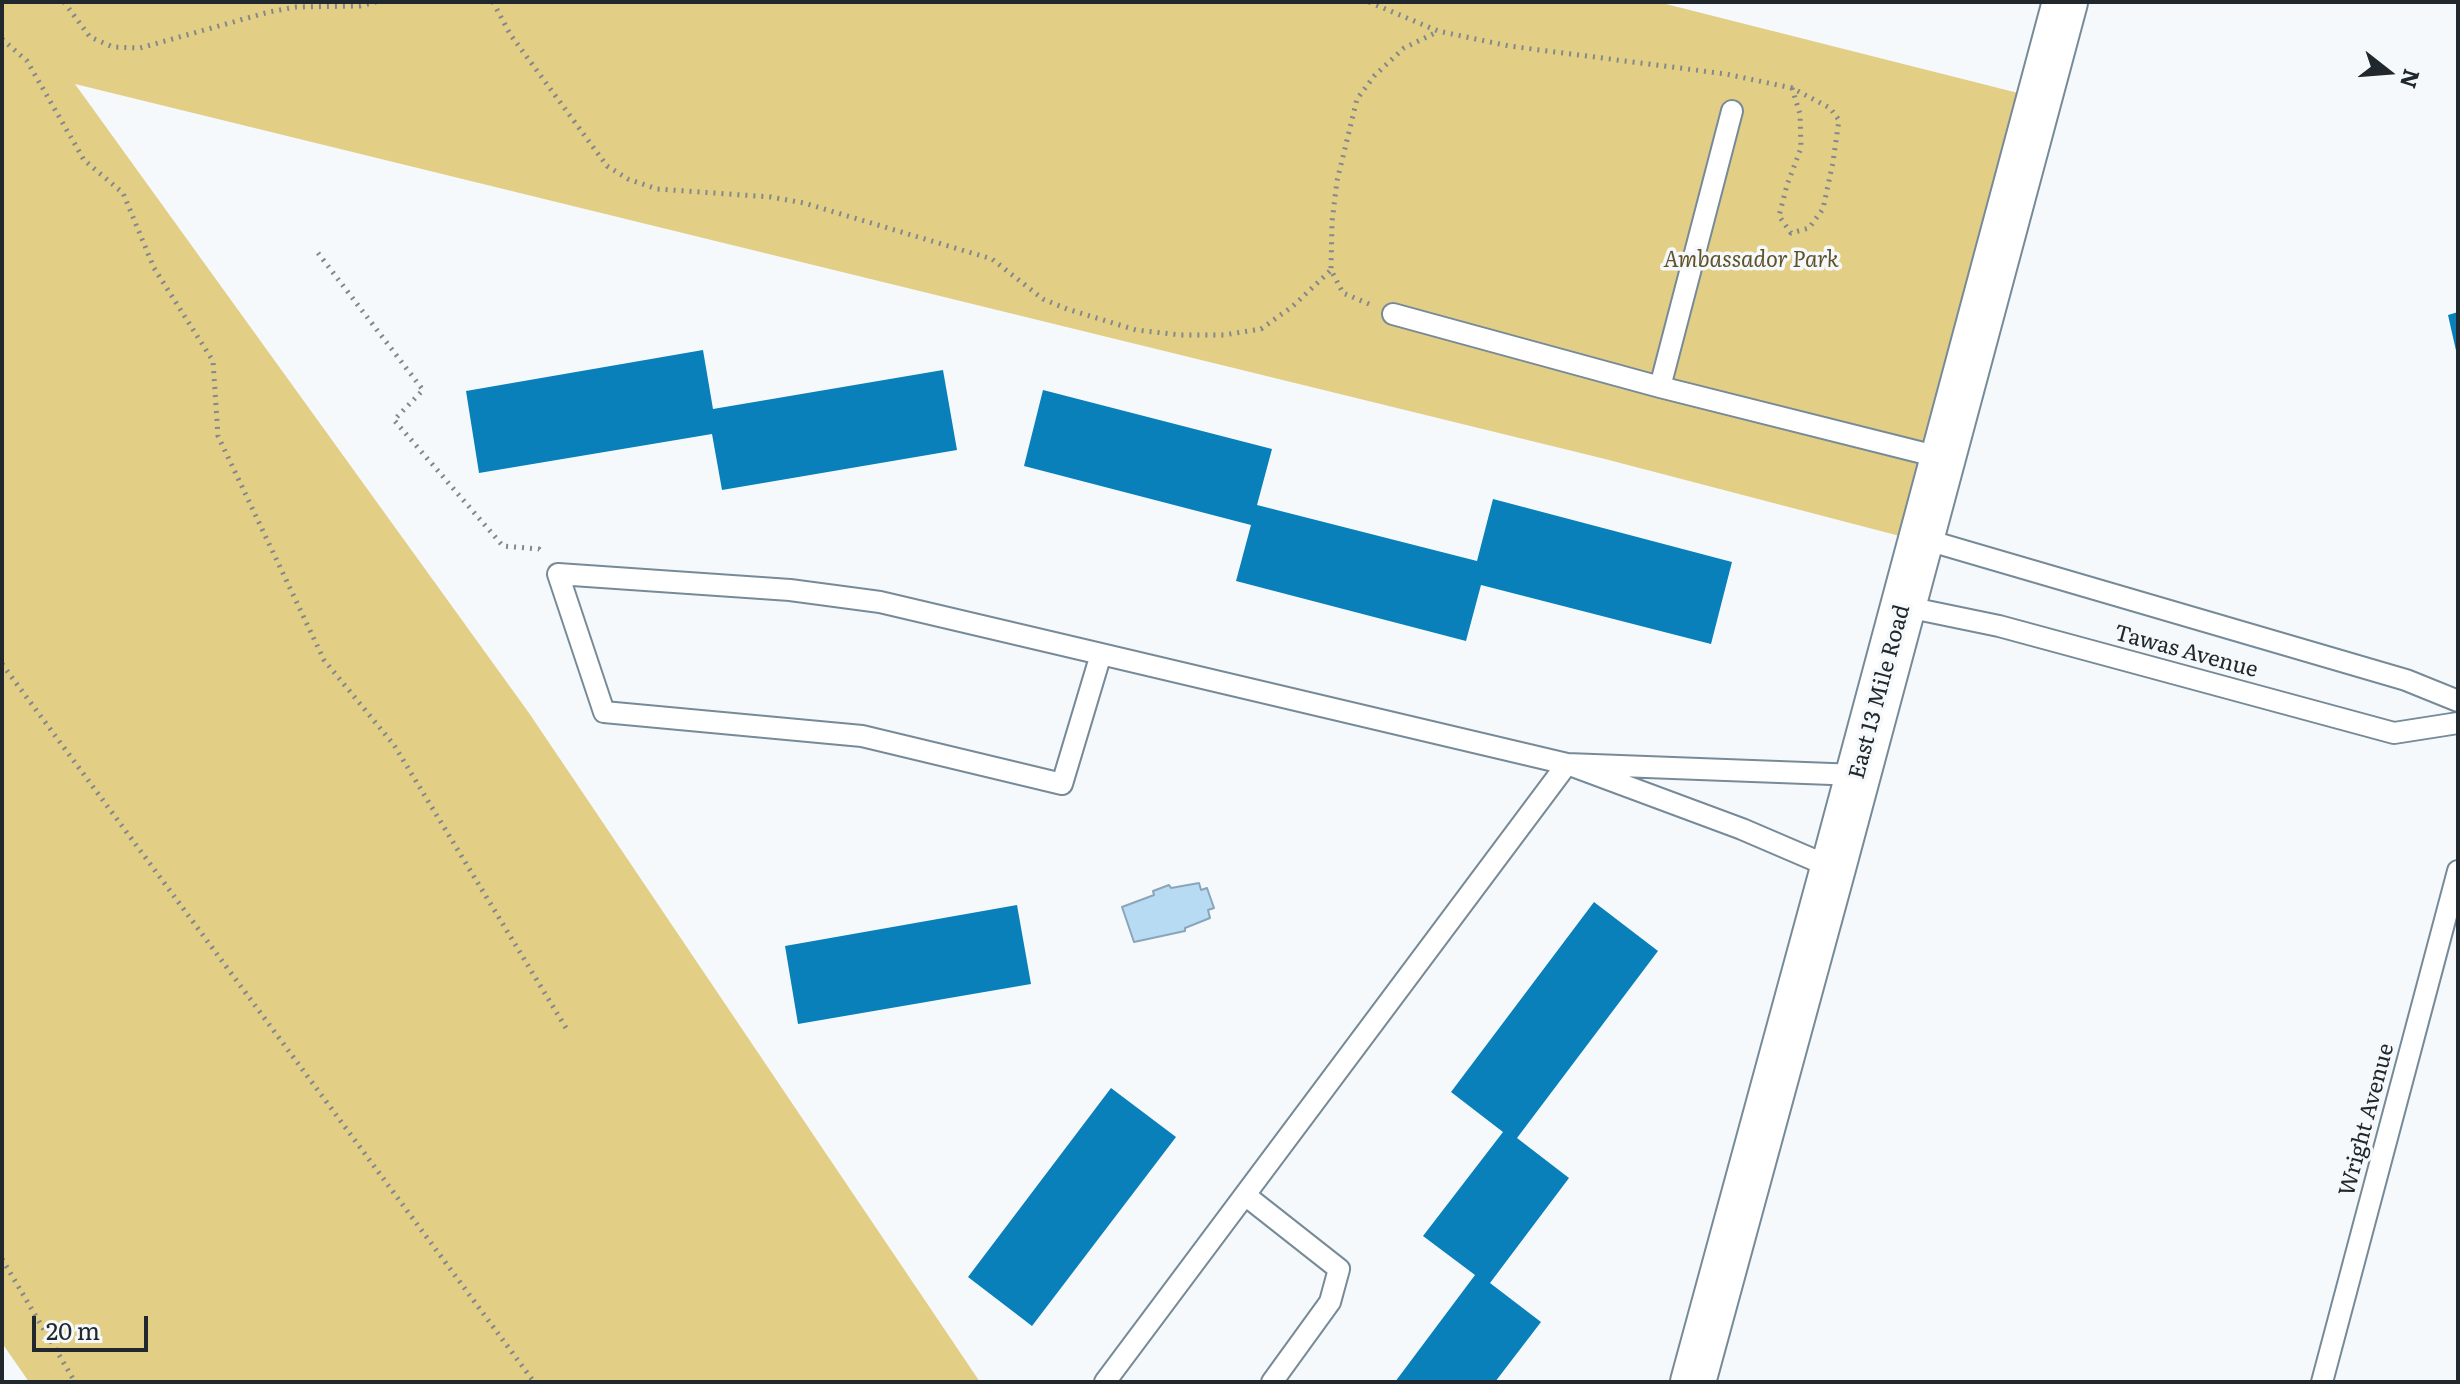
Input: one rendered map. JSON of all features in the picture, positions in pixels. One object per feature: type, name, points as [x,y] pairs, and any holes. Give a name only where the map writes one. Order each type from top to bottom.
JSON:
[{"type":"main road","name":"East 13 Mile Road","points":[[1693,1382],[2065,2]]},
{"type":"lane","points":[[1660,387],[1732,111]]},
{"type":"lane","points":[[1393,314],[1660,387],[1943,458]]},
{"type":"lane","name":"Tawas Avenue","points":[[1920,538],[2391,676],[2458,701]]},
{"type":"lane","points":[[1101,654],[1062,784],[862,736],[604,712],[558,574],[790,590],[880,602],[1101,654],[1567,764],[1742,829],[1833,868]]},
{"type":"lane","name":"Tawas Avenue","points":[[1902,606],[1999,626],[2394,733],[2458,723]]},
{"type":"lane","points":[[1567,764],[1858,775]]},
{"type":"lane","points":[[1105,1382],[1567,764]]},
{"type":"lane","name":"Wright Avenue","points":[[2322,1382],[2458,871]]},
{"type":"lane","points":[[1245,1195],[1339,1269],[1330,1302],[1272,1382]]},
{"type":"path","points":[[64,2],[90,37],[113,47],[140,48],[269,12],[296,7],[360,6],[376,2]]},
{"type":"path","points":[[493,2],[510,34],[607,166],[628,179],[657,189],[771,197],[804,203],[992,259],[1043,299],[1136,330],[1181,335],[1224,335],[1261,329],[1293,306],[1331,270]]},
{"type":"path","points":[[1369,2],[1438,31],[1509,46],[1726,74],[1792,88],[1830,108],[1839,120],[1823,209],[1809,228],[1791,233],[1779,216],[1801,148],[1800,114],[1792,88]]},
{"type":"path","points":[[1393,314],[1343,293],[1331,270],[1337,181],[1357,99],[1375,75],[1404,48],[1438,31]]},
{"type":"path","points":[[2,39],[27,61],[84,160],[123,193],[154,268],[213,361],[218,436],[324,660],[394,745],[566,1028]]},
{"type":"path","points":[[318,253],[423,390],[394,420],[503,546],[539,549],[558,574]]},
{"type":"path","points":[[2,664],[534,1382]]},
{"type":"path","points":[[2,1259],[75,1382]]},
{"type":"green space","name":"Ambassador Park","points":[[2,2],[1658,2],[2034,97],[1915,540],[1605,459],[75,84],[529,713],[980,1382],[29,1382],[2,1343]]},
{"type":"water","points":[[1199,883],[1201,890],[1207,888],[1214,908],[1208,910],[1210,918],[1185,928],[1185,931],[1134,942],[1122,907],[1154,895],[1153,891],[1169,885],[1171,888]]},
{"type":"building","points":[[2458,312],[2458,355],[2457,355],[2448,315]]},
{"type":"building","points":[[703,350],[713,409],[943,370],[957,450],[722,490],[712,434],[479,473],[466,391]]},
{"type":"building","points":[[1043,390],[1272,449],[1257,505],[1477,561],[1493,499],[1732,562],[1711,644],[1481,585],[1466,641],[1236,581],[1251,525],[1024,466]]},
{"type":"building","points":[[1594,902],[1658,951],[1517,1138],[1569,1178],[1490,1283],[1541,1322],[1495,1382],[1395,1382],[1475,1275],[1423,1236],[1503,1132],[1451,1092]]},
{"type":"building","points":[[1017,905],[1031,984],[798,1024],[785,946]]},
{"type":"building","points":[[1111,1088],[1176,1137],[1032,1326],[968,1277]]}]
